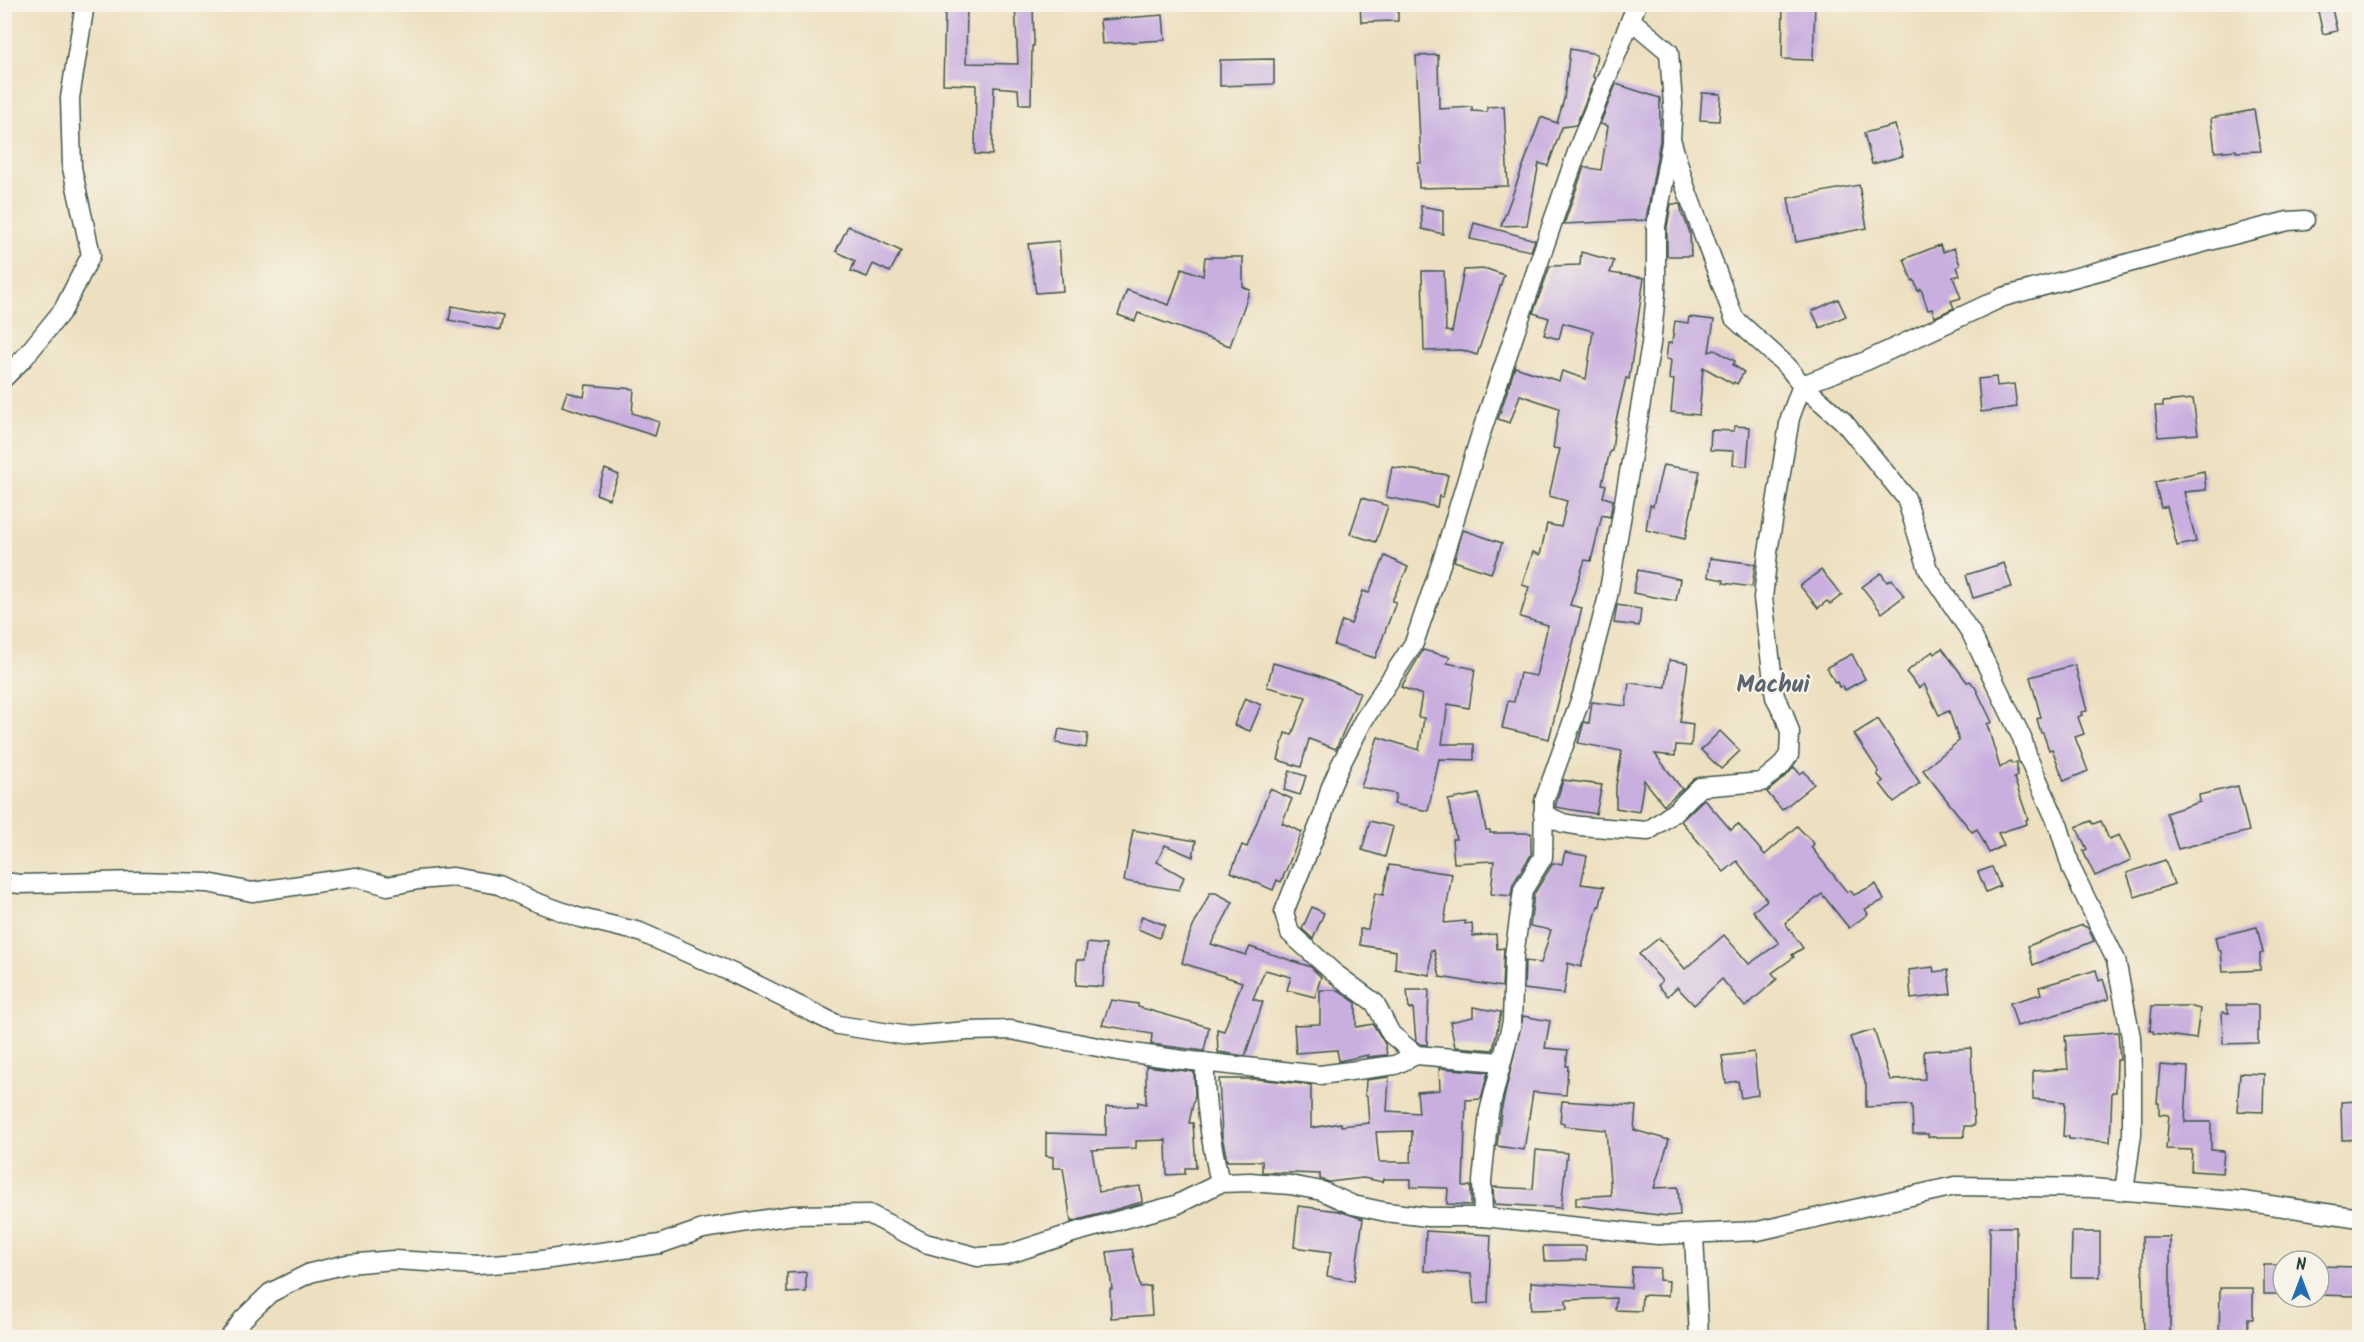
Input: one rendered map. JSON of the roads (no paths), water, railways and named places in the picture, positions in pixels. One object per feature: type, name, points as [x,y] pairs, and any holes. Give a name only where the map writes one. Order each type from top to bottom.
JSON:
[{"type":"street","points":[[4,378],[24,358],[63,309],[92,255],[72,168],[70,98],[85,4]]},
{"type":"street","points":[[1416,1055],[1391,1034],[1375,1003],[1333,972],[1290,933],[1284,912],[1340,766],[1363,721],[1414,643],[1482,430],[1556,211],[1581,141],[1634,12],[1669,52],[1673,104],[1671,139],[1656,226],[1656,293],[1651,345],[1608,596],[1582,695],[1544,801],[1544,857],[1523,890],[1514,956],[1512,1022],[1489,1112],[1482,1181],[1483,1217]]},
{"type":"street","points":[[1671,139],[1685,186],[1734,318],[1787,366],[1802,385],[1843,422],[1906,498],[1928,569],[1971,633],[2022,738],[2028,758],[2059,827],[2073,870],[2116,960],[2131,1036],[2132,1134],[2124,1191]]},
{"type":"street","points":[[1544,814],[1563,823],[1580,826],[1648,831],[1676,811],[1700,788],[1762,782],[1780,767],[1789,755],[1790,732],[1775,697],[1763,598],[1768,552],[1790,418],[1802,385],[1866,361],[2003,297],[2217,239],[2305,220]]},
{"type":"street","points":[[4,882],[20,884],[184,882],[252,892],[356,877],[388,886],[418,880],[453,877],[499,885],[533,901],[577,916],[640,932],[724,969],[838,1025],[908,1036],[1011,1030],[1118,1051],[1320,1075],[1395,1065],[1416,1055],[1501,1062]]},
{"type":"street","points":[[1205,1062],[1204,1088],[1207,1122],[1220,1182]]},
{"type":"street","points":[[229,1338],[243,1319],[270,1293],[310,1273],[347,1264],[394,1260],[477,1265],[536,1261],[660,1244],[703,1228],[815,1214],[869,1214],[925,1243],[978,1257],[1006,1255],[1076,1232],[1176,1205],[1220,1182],[1290,1185],[1322,1191],[1353,1205],[1428,1218],[1483,1217],[1658,1235],[1758,1231],[1955,1186],[2092,1188],[2243,1201],[2360,1218]]},
{"type":"street","points":[[1694,1235],[1699,1338]]},
{"type":"district","name":"Machui","points":[[1773,685]]}]
